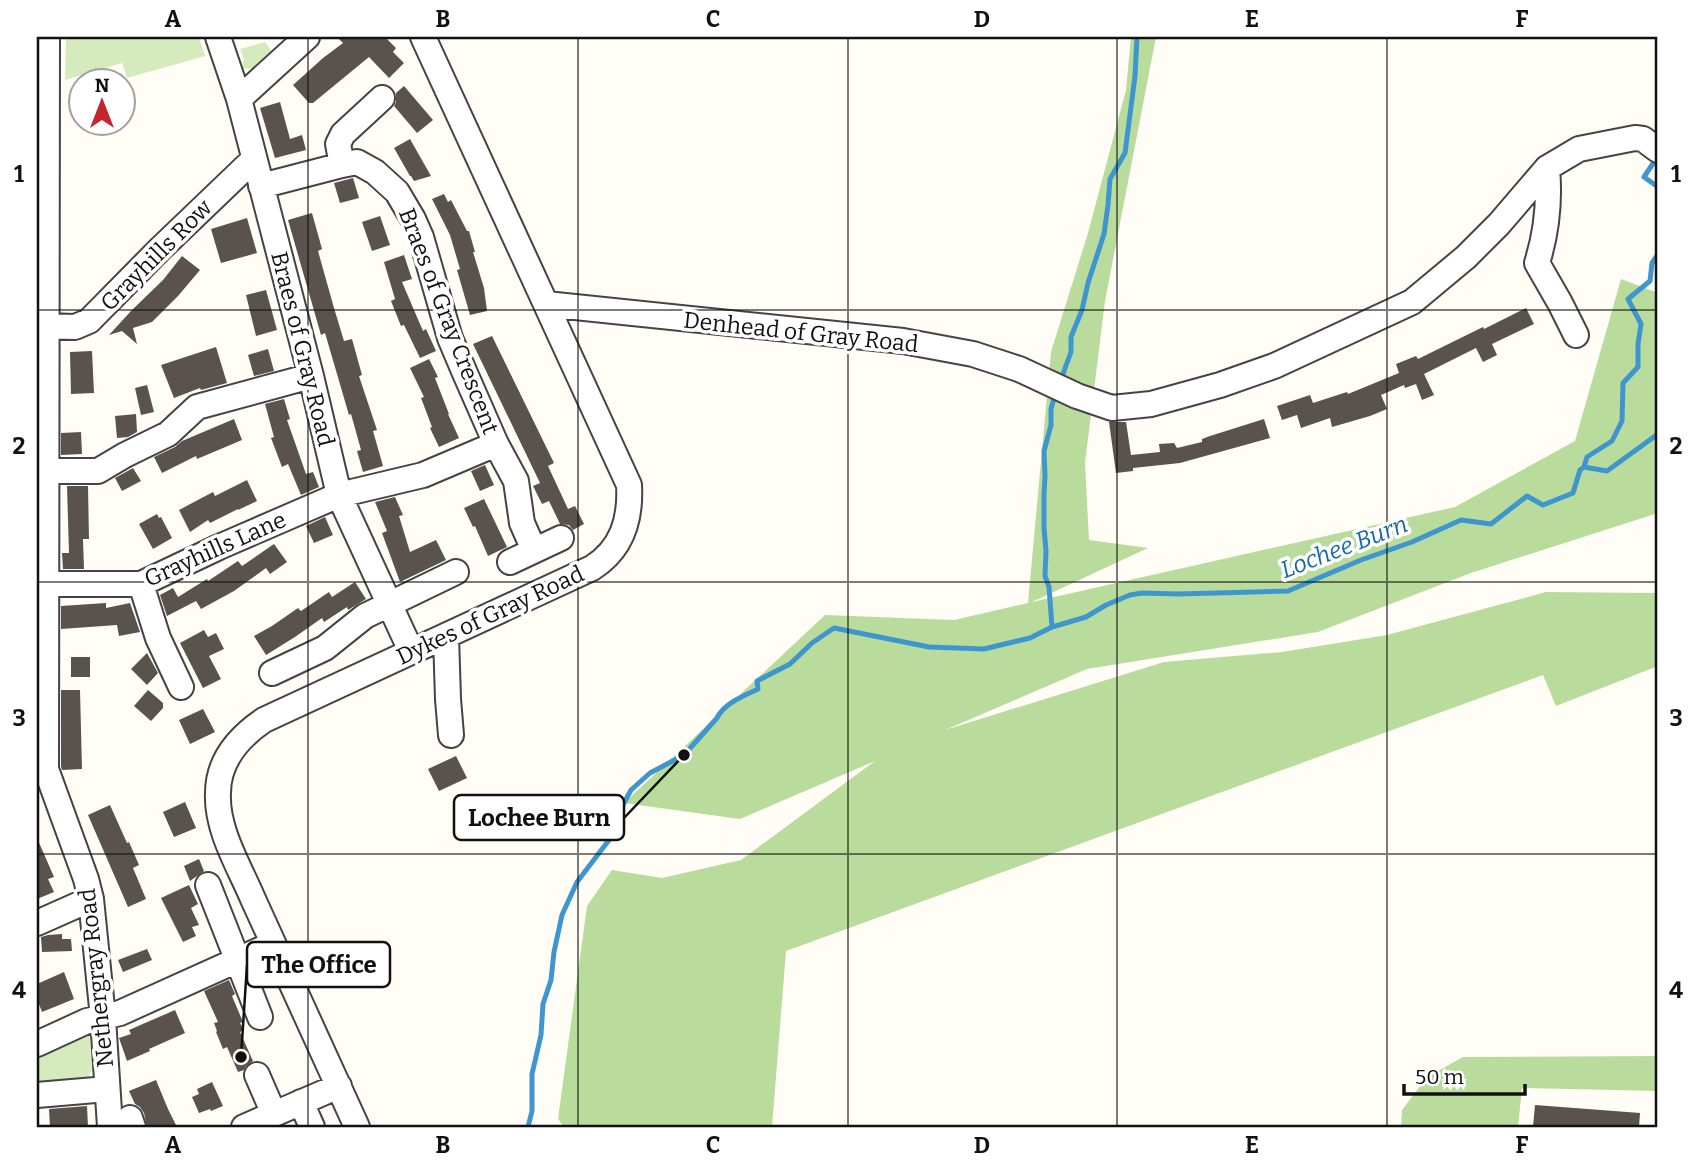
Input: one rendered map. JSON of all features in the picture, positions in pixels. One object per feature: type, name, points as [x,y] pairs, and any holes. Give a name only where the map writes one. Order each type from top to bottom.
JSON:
[{"type":"street","name":"Nethergray Road","points":[[47,37],[42,125],[47,326],[41,400],[46,471],[41,667],[46,769],[91,899],[107,1089],[124,1124]]},
{"type":"street","name":"Braes of Gray Road","points":[[218,37],[239,99],[339,495],[411,652]]},
{"type":"street","points":[[239,99],[307,37]]},
{"type":"street","name":"Dykes of Gray Road","points":[[357,1127],[273,944],[220,820],[219,779],[226,759],[237,743],[264,720],[592,568],[603,561],[620,540],[631,505],[629,485],[423,37]]},
{"type":"street","points":[[342,165],[338,144],[343,134],[382,98]]},
{"type":"street","name":"Denhead of Gray Road","points":[[546,304],[903,341],[972,354],[1019,369],[1112,408],[1151,404],[1220,385],[1274,366],[1412,302],[1466,257],[1547,168],[1579,149],[1635,138],[1651,144]]},
{"type":"street","name":"Grayhills Row","points":[[47,326],[75,327],[89,321],[254,159]]},
{"type":"street","name":"Braes of Gray Crescent","points":[[261,186],[357,162],[375,172],[397,192],[413,219],[428,260],[450,338],[496,444],[516,481],[522,523],[534,550]]},
{"type":"street","points":[[1547,168],[1549,195],[1546,227],[1536,263],[1576,335]]},
{"type":"street","points":[[46,471],[98,471],[125,454],[168,434],[197,407],[311,376]]},
{"type":"street","name":"Grayhills Lane","points":[[45,584],[141,584],[339,495],[423,475],[496,444]]},
{"type":"street","points":[[509,562],[561,538]]},
{"type":"street","points":[[272,673],[325,648],[352,624],[366,616],[456,572]]},
{"type":"street","points":[[141,584],[158,638],[181,687]]},
{"type":"street","points":[[446,636],[451,735]]},
{"type":"street","points":[[208,885],[261,1017]]},
{"type":"street","points":[[37,923],[91,899]]},
{"type":"street","points":[[37,1044],[87,1021],[120,1013],[273,944]]},
{"type":"street","points":[[257,1075],[274,1114]]},
{"type":"street","points":[[244,1127],[339,1086]]},
{"type":"street","points":[[37,1095],[107,1089]]},
{"type":"street","points":[[300,1102],[312,1127]]},
{"type":"green space","points":[[66,37],[199,37],[205,56],[136,75],[136,66],[123,66],[122,63],[112,66],[66,66],[65,80]]},
{"type":"green space","points":[[1131,37],[1156,37],[1105,301],[1085,463],[1089,540],[1148,548],[1032,602],[1455,507],[1575,441],[1621,279],[1658,293],[1658,513],[1471,573],[1318,632],[1087,669],[945,730],[1164,662],[1282,652],[1387,635],[1546,592],[1658,593],[1658,666],[1556,706],[1543,675],[786,951],[772,1127],[564,1127],[558,1119],[587,906],[612,870],[662,878],[741,860],[875,761],[740,819],[624,803],[825,615],[954,620],[1028,603],[1051,352],[1088,233],[1126,90]]},
{"type":"green space","points":[[265,42],[273,53],[255,67],[242,68],[244,59],[240,49]]},
{"type":"green space","points":[[89,1028],[92,1070],[88,1077],[37,1082],[37,1053]]},
{"type":"green space","points":[[1658,1056],[1658,1091],[1522,1088],[1518,1127],[1401,1127],[1402,1110],[1427,1077],[1463,1057]]},
{"type":"building","points":[[337,37],[385,37],[396,48],[393,52],[404,63],[389,78],[369,57],[313,103],[309,103],[293,85],[343,43]]},
{"type":"building","points":[[404,86],[433,120],[417,133],[394,106],[396,93]]},
{"type":"building","points":[[280,102],[290,139],[302,135],[306,150],[275,158],[260,108]]},
{"type":"building","points":[[410,139],[431,176],[414,181],[394,148]]},
{"type":"building","points":[[353,178],[359,198],[340,203],[334,183]]},
{"type":"building","points":[[444,194],[448,202],[451,200],[469,231],[484,288],[487,311],[470,315],[450,235],[432,199]]},
{"type":"building","points":[[312,213],[322,249],[318,251],[334,308],[344,341],[352,339],[362,375],[359,376],[377,430],[373,431],[383,466],[363,472],[357,451],[361,450],[351,414],[349,415],[325,333],[321,335],[288,220]]},
{"type":"building","points":[[380,216],[390,245],[372,251],[362,222]]},
{"type":"building","points":[[247,218],[257,253],[221,263],[211,229]]},
{"type":"building","points":[[404,255],[412,279],[402,282],[423,331],[426,329],[436,351],[420,358],[404,325],[401,326],[391,301],[395,299],[384,262]]},
{"type":"building","points":[[182,256],[200,270],[152,322],[133,328],[137,344],[122,331],[109,335],[163,280]]},
{"type":"building","points":[[266,290],[277,330],[256,336],[246,295]]},
{"type":"building","points":[[1526,308],[1534,324],[1492,344],[1497,355],[1483,362],[1476,348],[1424,374],[1434,395],[1422,400],[1416,384],[1405,388],[1404,385],[1381,395],[1387,409],[1332,427],[1330,418],[1301,428],[1297,415],[1282,420],[1277,406],[1310,395],[1313,403],[1347,392],[1348,394],[1399,373],[1396,364],[1416,356],[1418,359]]},
{"type":"building","points":[[492,336],[554,463],[548,466],[568,509],[575,506],[584,524],[573,530],[569,525],[560,524],[549,501],[542,504],[533,486],[540,483],[473,344]]},
{"type":"building","points":[[216,347],[227,383],[201,390],[200,388],[174,398],[161,365]]},
{"type":"building","points":[[268,349],[274,371],[254,376],[248,355]]},
{"type":"building","points":[[92,351],[94,393],[71,394],[70,352]]},
{"type":"building","points":[[429,359],[459,438],[439,447],[421,398],[424,397],[410,368]]},
{"type":"building","points":[[147,385],[154,412],[141,415],[135,388]]},
{"type":"building","points":[[284,399],[290,419],[287,420],[306,474],[313,472],[319,487],[301,495],[288,464],[282,467],[271,438],[274,437],[265,404]]},
{"type":"building","points":[[136,414],[137,432],[128,437],[117,438],[115,416]]},
{"type":"building","points":[[234,419],[242,440],[197,459],[196,456],[162,473],[154,457],[182,441]]},
{"type":"building","points":[[1264,419],[1270,438],[1180,463],[1133,468],[1133,471],[1116,473],[1109,422],[1126,422],[1131,455],[1160,452],[1159,444],[1174,443],[1177,448],[1202,442],[1202,439],[1210,436]]},
{"type":"building","points":[[81,432],[82,454],[61,455],[61,433]]},
{"type":"building","points":[[485,465],[494,485],[480,491],[471,471]]},
{"type":"building","points":[[133,468],[141,481],[122,491],[115,478]]},
{"type":"building","points":[[247,480],[257,501],[210,523],[208,520],[190,532],[179,510],[213,492],[215,496]]},
{"type":"building","points":[[67,486],[88,486],[89,539],[83,539],[84,569],[63,569],[62,553],[69,553]]},
{"type":"building","points":[[395,497],[403,515],[399,516],[410,552],[436,540],[446,560],[400,582],[382,533],[387,531],[375,502]]},
{"type":"building","points":[[484,499],[507,547],[488,556],[464,508]]},
{"type":"building","points":[[157,514],[172,538],[153,549],[139,524]]},
{"type":"building","points":[[325,517],[333,535],[314,543],[306,526]]},
{"type":"building","points":[[274,544],[287,562],[270,574],[266,568],[234,591],[201,609],[196,601],[167,616],[160,595],[173,588],[178,597],[238,561],[242,566]]},
{"type":"building","points":[[355,582],[366,599],[348,610],[347,607],[324,622],[322,618],[266,655],[254,636],[298,608],[301,611],[329,592],[332,597]]},
{"type":"building","points":[[106,603],[106,608],[130,603],[140,632],[119,636],[117,625],[61,629],[61,606]]},
{"type":"building","points":[[204,630],[208,637],[216,633],[224,649],[209,656],[221,679],[203,688],[180,643]]},
{"type":"building","points":[[147,653],[158,673],[147,685],[131,669]]},
{"type":"building","points":[[71,657],[90,657],[90,677],[71,677]]},
{"type":"building","points":[[61,690],[80,690],[82,769],[62,770]]},
{"type":"building","points":[[148,690],[163,703],[163,708],[151,721],[134,706]]},
{"type":"building","points":[[203,709],[215,732],[190,744],[179,720]]},
{"type":"building","points":[[456,756],[467,778],[439,791],[428,769]]},
{"type":"building","points":[[185,802],[196,828],[174,837],[163,812]]},
{"type":"building","points":[[110,805],[139,865],[133,868],[146,899],[128,907],[88,815]]},
{"type":"building","points":[[37,838],[54,877],[48,879],[54,892],[37,899]]},
{"type":"building","points":[[199,859],[204,871],[190,881],[184,866]]},
{"type":"building","points":[[189,885],[198,904],[191,908],[199,925],[192,927],[196,936],[183,942],[161,898]]},
{"type":"building","points":[[62,934],[62,939],[71,939],[72,951],[42,952],[41,937]]},
{"type":"building","points":[[147,949],[152,960],[123,972],[118,960]]},
{"type":"building","points":[[64,972],[74,999],[42,1012],[37,999],[37,984]]},
{"type":"building","points":[[229,980],[235,994],[232,996],[243,1022],[240,1023],[244,1030],[240,1032],[253,1061],[238,1072],[227,1047],[223,1049],[214,1023],[218,1022],[204,991]]},
{"type":"building","points":[[175,1010],[185,1033],[127,1061],[119,1038],[131,1034],[129,1030]]},
{"type":"building","points":[[156,1080],[177,1127],[147,1127],[144,1113],[135,1104],[129,1091]]},
{"type":"building","points":[[212,1082],[223,1106],[199,1113],[192,1097],[199,1094],[197,1089]]},
{"type":"building","points":[[1535,1105],[1640,1113],[1639,1127],[1533,1127]]},
{"type":"building","points":[[87,1106],[88,1127],[50,1127],[49,1109]]},
{"type":"waterway","points":[[1060,382],[1071,352],[1071,337],[1082,310],[1104,234],[1110,179],[1125,153],[1137,37]]},
{"type":"waterway","points":[[1658,156],[1644,177],[1658,187]]},
{"type":"waterway","name":"Lochee Burn","points":[[528,1127],[532,1111],[532,1074],[541,1035],[543,1004],[551,980],[562,915],[577,882],[609,840],[618,814],[631,790],[650,773],[684,755],[724,708],[758,689],[757,681],[790,664],[812,643],[834,628],[929,647],[984,649],[1030,638],[1052,627],[1086,617],[1130,595],[1288,591],[1461,520],[1491,524],[1527,496],[1543,505],[1573,493],[1587,457],[1612,441],[1622,421],[1623,383],[1638,367],[1641,324],[1628,299],[1650,281],[1652,263],[1658,254]]},
{"type":"waterway","points":[[1052,627],[1049,587],[1045,576],[1044,451],[1055,395]]},
{"type":"waterway","name":"Lochee Burn","points":[[1584,467],[1607,471],[1658,434]]},
{"type":"place","name":"Lochee Burn","points":[[684,755]]},
{"type":"place","name":"The Office","points":[[241,1057]]}]
